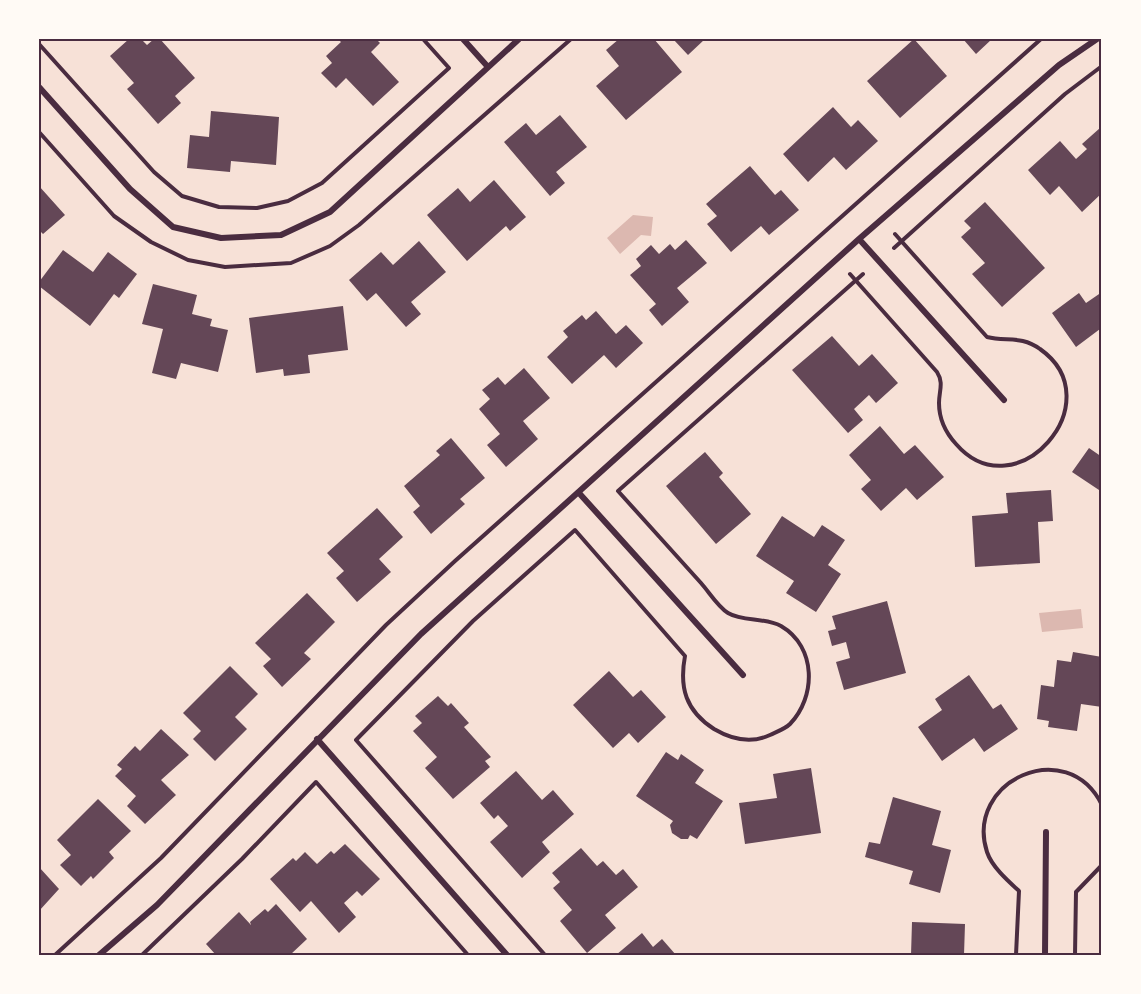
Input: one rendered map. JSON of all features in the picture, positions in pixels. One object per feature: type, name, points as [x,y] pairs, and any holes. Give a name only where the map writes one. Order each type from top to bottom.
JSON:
[{"type":"street","points":[[463,39],[488,66]]},
{"type":"street","points":[[39,87],[130,189],[173,227],[221,238],[281,235],[330,212],[519,39]]},
{"type":"street","points":[[99,955],[157,905],[421,634],[858,239],[1059,66],[1097,39]]},
{"type":"street","points":[[858,239],[1004,400]]},
{"type":"street","points":[[579,493],[743,675]]},
{"type":"street","points":[[317,739],[507,955]]},
{"type":"street","points":[[1046,832],[1046,955]]},
{"type":"path","points":[[39,44],[154,172],[183,196],[219,207],[256,208],[288,201],[322,183],[449,68],[423,39]]},
{"type":"path","points":[[39,132],[114,216],[151,242],[188,260],[225,267],[291,263],[330,246],[359,225],[571,39]]},
{"type":"path","points":[[55,955],[154,865],[386,625],[454,561],[1041,39]]},
{"type":"path","points":[[894,248],[1065,94],[1102,66]]},
{"type":"path","points":[[545,955],[356,740],[473,621],[575,530],[686,656],[681,676],[686,703],[702,721],[727,736],[746,741],[765,737],[789,726],[806,702],[810,674],[801,646],[782,627],[761,619],[728,613],[618,491],[863,274]]},
{"type":"path","points":[[1016,955],[1019,891],[1004,877],[988,853],[984,827],[992,801],[1009,782],[1027,772],[1046,768],[1076,775],[1098,796],[1102,805]]},
{"type":"path","points":[[142,955],[242,859],[316,782],[468,955]]},
{"type":"path","points":[[1075,955],[1077,892],[1102,865]]},
{"type":"shaded area","points":[[633,215],[653,217],[651,236],[641,235],[620,254],[607,238]]},
{"type":"shaded area","points":[[1081,609],[1083,628],[1042,632],[1039,613]]},
{"type":"building","points":[[129,39],[141,39],[147,45],[154,39],[160,39],[195,78],[175,96],[181,103],[158,124],[127,89],[134,83],[110,56]]},
{"type":"building","points":[[338,39],[376,39],[380,43],[371,52],[399,82],[373,106],[346,78],[336,88],[321,73],[332,63],[326,56],[341,42]]},
{"type":"building","points":[[619,39],[654,39],[682,72],[626,120],[596,86],[619,66],[606,50]]},
{"type":"building","points":[[673,39],[705,39],[688,55]]},
{"type":"building","points":[[914,39],[947,76],[900,118],[867,81]]},
{"type":"building","points":[[963,39],[992,39],[976,54]]},
{"type":"building","points":[[833,107],[851,127],[858,120],[878,141],[846,170],[834,157],[808,182],[783,154]]},
{"type":"building","points":[[211,111],[279,117],[276,165],[231,161],[230,172],[187,168],[190,135],[209,137]]},
{"type":"building","points":[[560,115],[587,147],[556,172],[565,183],[550,196],[504,142],[526,123],[536,135]]},
{"type":"building","points":[[1100,128],[1102,131],[1102,193],[1082,212],[1059,186],[1050,195],[1028,170],[1060,141],[1076,159],[1087,149],[1082,144]]},
{"type":"building","points":[[750,166],[775,195],[781,190],[799,210],[769,235],[761,226],[731,252],[707,224],[717,216],[706,204]]},
{"type":"building","points":[[494,180],[526,217],[510,231],[506,226],[467,261],[427,215],[458,188],[470,202]]},
{"type":"building","points":[[39,186],[65,215],[43,234],[39,230]]},
{"type":"building","points":[[985,202],[1045,268],[1002,307],[972,274],[985,263],[961,237],[971,228],[964,221]]},
{"type":"building","points":[[686,240],[707,263],[677,288],[689,302],[662,326],[649,310],[656,304],[630,275],[641,266],[636,259],[651,245],[659,254],[670,244],[675,250]]},
{"type":"building","points":[[419,241],[446,272],[411,302],[421,314],[406,327],[376,293],[367,301],[349,280],[381,252],[393,265]]},
{"type":"building","points":[[63,250],[93,272],[108,252],[137,274],[119,298],[114,294],[90,326],[39,286],[39,282]]},
{"type":"building","points":[[153,284],[197,295],[192,314],[212,319],[210,326],[228,330],[218,372],[181,363],[176,379],[152,373],[163,329],[142,324]]},
{"type":"building","points":[[1102,292],[1102,332],[1100,329],[1076,347],[1052,313],[1079,293],[1086,303]]},
{"type":"building","points":[[343,306],[348,350],[308,355],[310,373],[284,376],[283,369],[256,373],[249,318]]},
{"type":"building","points":[[596,311],[616,334],[626,325],[643,343],[616,368],[604,355],[572,384],[547,357],[568,337],[563,331],[582,315],[586,320]]},
{"type":"building","points":[[832,336],[859,366],[872,354],[898,383],[876,403],[869,395],[854,409],[863,420],[848,433],[792,370]]},
{"type":"building","points":[[524,368],[550,398],[523,421],[538,439],[506,467],[487,445],[500,434],[479,409],[490,399],[482,390],[498,377],[505,385]]},
{"type":"building","points":[[880,426],[904,454],[915,445],[944,477],[917,500],[906,488],[881,511],[861,489],[871,480],[849,455]]},
{"type":"building","points":[[451,438],[485,478],[460,499],[465,504],[431,534],[413,512],[420,506],[404,486],[440,455],[436,451]]},
{"type":"building","points":[[1089,448],[1102,457],[1102,492],[1072,472]]},
{"type":"building","points":[[705,452],[723,473],[719,477],[751,514],[716,544],[666,486]]},
{"type":"building","points":[[1051,490],[1053,521],[1038,522],[1040,563],[975,567],[972,516],[1008,513],[1006,493]]},
{"type":"building","points":[[377,508],[403,537],[379,559],[391,572],[357,602],[336,578],[344,571],[327,553]]},
{"type":"building","points":[[782,516],[814,537],[822,525],[845,540],[828,565],[841,574],[816,612],[786,593],[794,581],[756,556]]},
{"type":"building","points":[[307,593],[335,622],[304,653],[311,659],[282,687],[263,666],[271,659],[255,643]]},
{"type":"building","points":[[887,601],[906,673],[844,690],[836,662],[850,658],[846,642],[832,646],[828,631],[836,629],[832,616]]},
{"type":"building","points":[[1073,652],[1102,657],[1102,707],[1081,704],[1077,731],[1048,727],[1049,721],[1037,719],[1041,685],[1054,687],[1057,660],[1071,662]]},
{"type":"building","points":[[230,666],[258,694],[235,717],[247,729],[215,761],[193,739],[201,731],[183,713]]},
{"type":"building","points":[[609,671],[633,697],[641,690],[666,717],[638,743],[629,733],[613,748],[573,705]]},
{"type":"building","points":[[969,675],[993,709],[1001,704],[1018,729],[984,752],[974,738],[942,761],[918,727],[942,710],[935,699]]},
{"type":"building","points":[[438,696],[448,706],[451,703],[469,723],[464,727],[491,757],[485,761],[490,767],[453,799],[425,768],[437,757],[413,731],[422,723],[415,716]]},
{"type":"building","points":[[161,729],[189,755],[161,780],[176,795],[145,824],[127,806],[136,796],[115,776],[122,769],[117,765],[135,746],[140,751]]},
{"type":"building","points":[[666,752],[678,760],[681,754],[704,770],[695,783],[723,801],[697,839],[690,835],[688,839],[681,839],[672,833],[670,825],[673,821],[636,796]]},
{"type":"building","points":[[811,768],[821,833],[745,844],[739,803],[777,798],[773,774]]},
{"type":"building","points":[[516,771],[542,800],[553,790],[574,814],[542,842],[550,852],[522,878],[490,842],[508,826],[498,815],[494,819],[480,803]]},
{"type":"building","points":[[893,797],[941,811],[932,845],[951,850],[940,893],[909,884],[913,871],[865,857],[869,842],[880,844]]},
{"type":"building","points":[[98,799],[131,831],[109,852],[114,858],[93,879],[91,876],[81,886],[60,865],[71,855],[57,840]]},
{"type":"building","points":[[345,844],[380,879],[362,896],[357,891],[344,903],[356,917],[339,933],[311,901],[300,912],[270,879],[293,858],[296,861],[305,852],[317,864],[331,851],[334,854]]},
{"type":"building","points":[[581,848],[597,866],[603,861],[616,875],[623,869],[638,887],[605,915],[616,928],[587,953],[560,921],[572,910],[553,888],[560,882],[552,873]]},
{"type":"building","points":[[39,867],[59,889],[39,911]]},
{"type":"building","points":[[276,904],[307,939],[290,955],[216,955],[206,944],[239,912],[251,925],[250,922],[265,909],[268,912]]},
{"type":"building","points":[[912,922],[965,924],[964,955],[911,955]]},
{"type":"building","points":[[642,933],[653,947],[662,939],[676,955],[616,955]]}]
